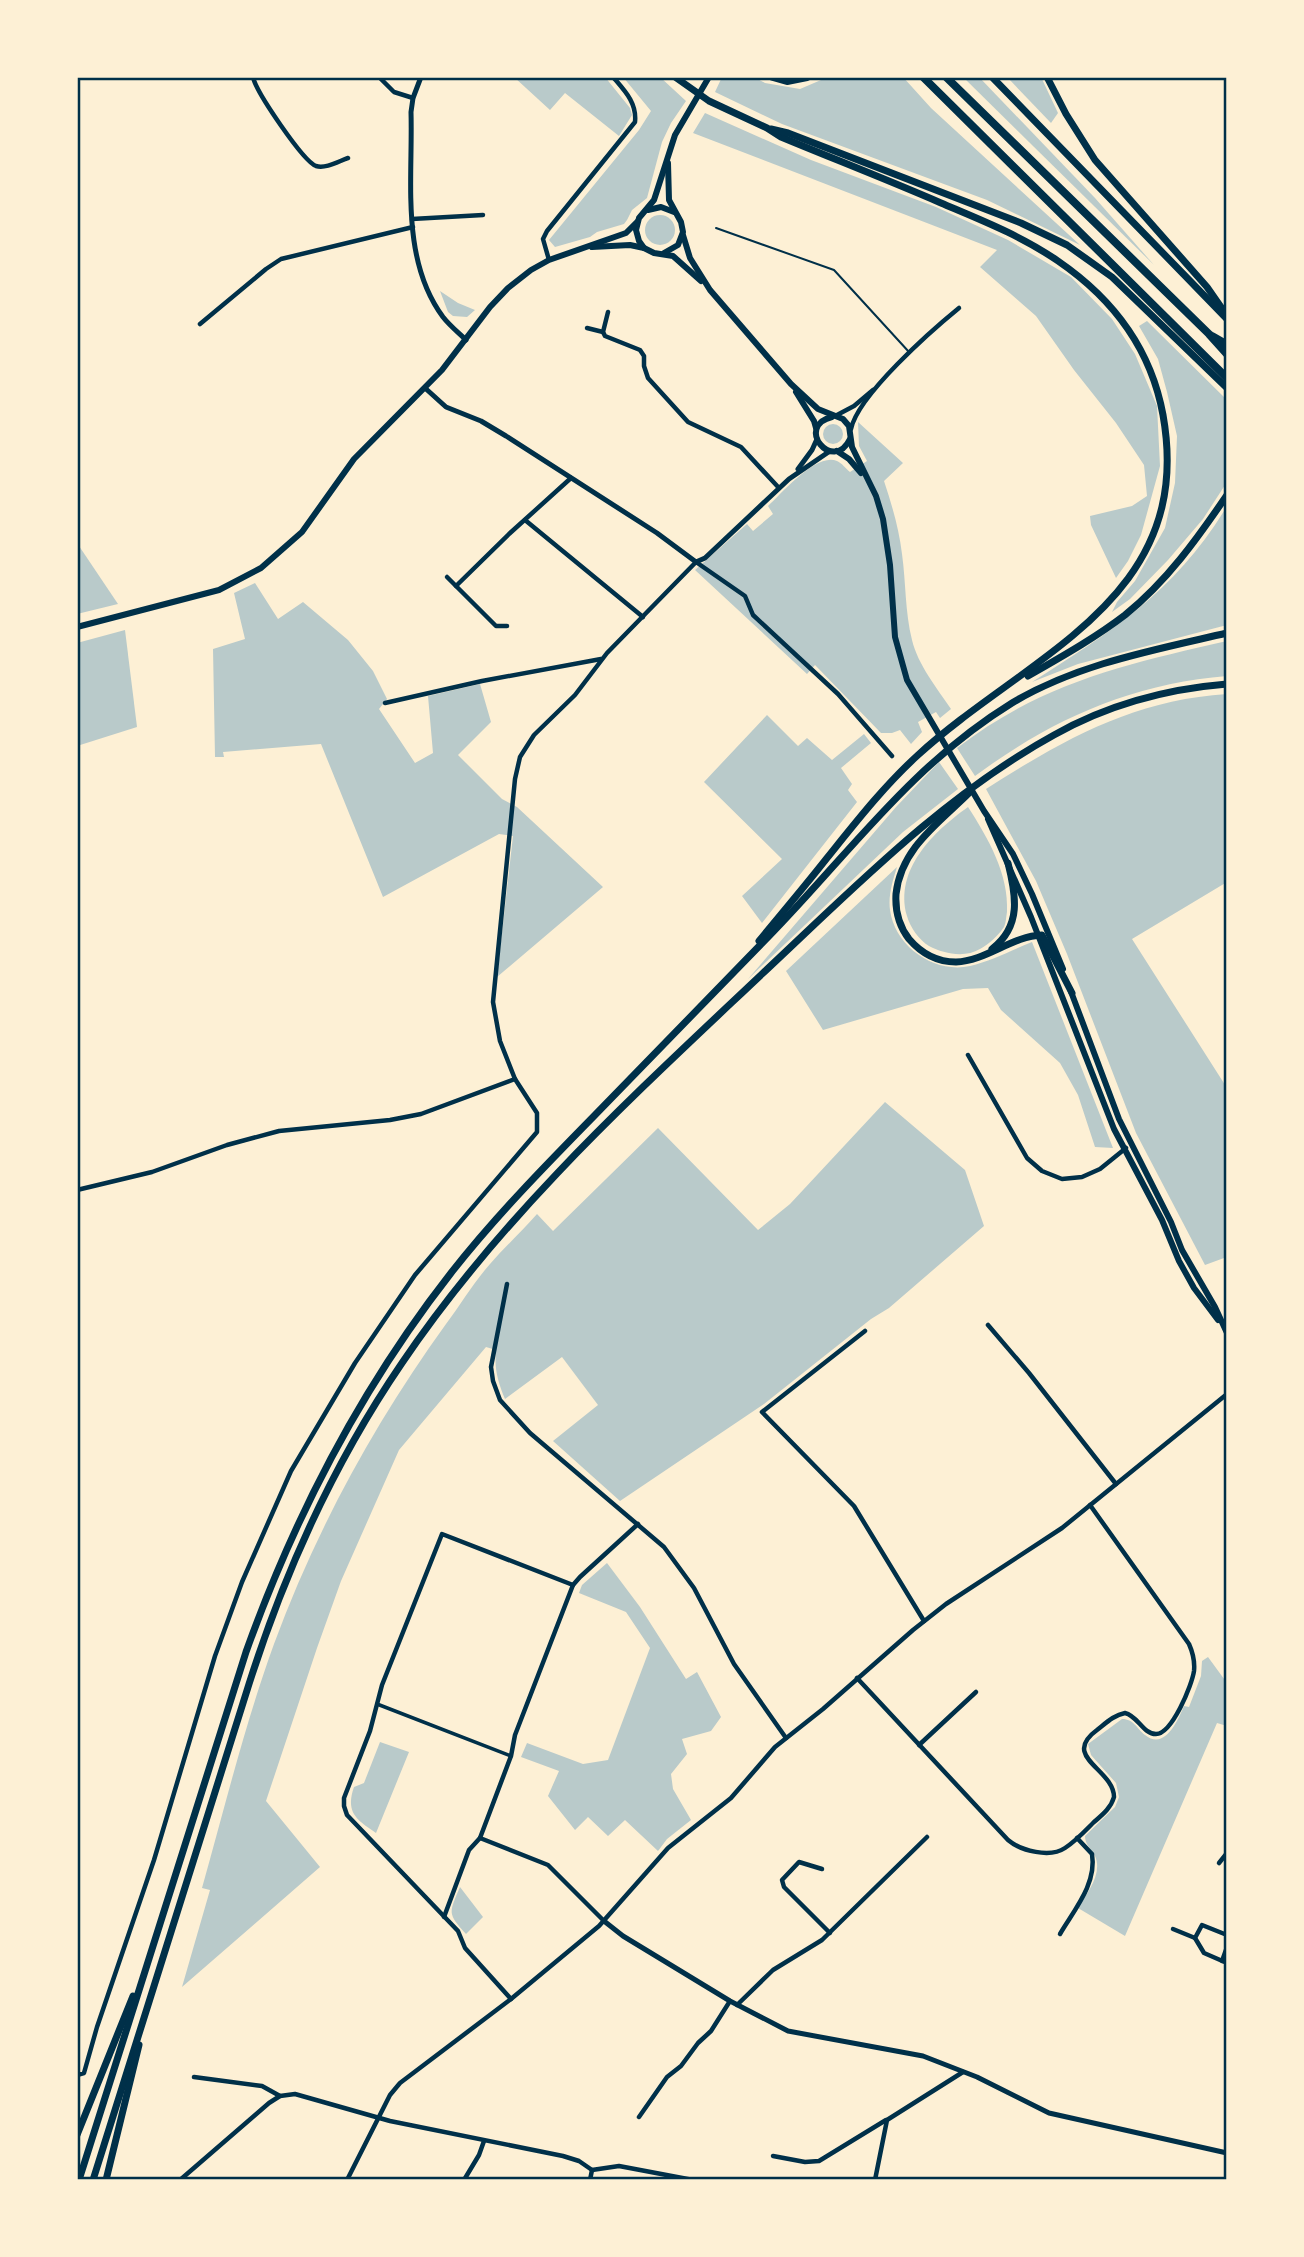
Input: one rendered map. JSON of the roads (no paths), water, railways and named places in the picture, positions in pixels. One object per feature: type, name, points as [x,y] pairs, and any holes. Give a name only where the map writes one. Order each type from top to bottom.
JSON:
[{"type":"highway","points":[[675,77],[709,101],[767,128],[780,137],[983,220],[1052,257],[1087,283],[1115,311],[1136,339],[1160,400],[1167,462],[1163,497],[1149,542],[1131,575],[1100,612],[1056,650],[926,747],[898,774],[724,982]]},
{"type":"highway","points":[[774,77],[788,80],[807,77]]},
{"type":"highway","points":[[923,77],[1227,378]]},
{"type":"highway","points":[[946,77],[1227,354]]},
{"type":"highway","points":[[992,77],[1227,318]]},
{"type":"highway","points":[[1047,77],[1095,160],[1207,287],[1227,318]]},
{"type":"highway","points":[[767,128],[788,133],[964,200],[1029,226],[1067,245],[1104,270],[1227,388]]},
{"type":"highway","points":[[1209,334],[1227,344]]},
{"type":"highway","points":[[997,694],[1086,642],[1125,614],[1178,563],[1227,495]]},
{"type":"highway","points":[[79,2180],[246,1652],[270,1586],[300,1517],[353,1416],[423,1310],[482,1234],[545,1166],[771,934],[906,785],[943,752],[987,719],[1066,676],[1104,663],[1227,633]]},
{"type":"highway","points":[[93,2180],[252,1673],[295,1558],[338,1469],[400,1366],[447,1300],[498,1236],[579,1150],[813,926],[943,808],[1046,739],[1108,710],[1158,695],[1227,684]]},
{"type":"highway","points":[[980,781],[915,845],[900,874],[896,906],[905,933],[920,950],[931,957],[953,962],[979,957],[1038,934],[1044,936],[1073,996]]},
{"type":"highway","points":[[979,957],[1001,941],[1012,920],[1016,899],[1008,863]]},
{"type":"highway","points":[[77,2135],[123,2015],[144,1973]]},
{"type":"highway","points":[[106,2180],[134,2072],[145,2014]]},
{"type":"main road","points":[[77,629],[236,583],[282,552],[302,532],[359,453],[425,388],[504,292],[531,270],[549,260],[626,233],[647,211],[654,200],[675,135],[709,77]]},
{"type":"main road","points":[[668,154],[669,204],[682,224],[682,235],[688,254],[710,290]]},
{"type":"main road","points":[[647,211],[662,207],[675,213]]},
{"type":"main road","points":[[637,222],[637,236],[644,248]]},
{"type":"main road","points":[[663,254],[678,246],[682,235]]},
{"type":"main road","points":[[583,247],[630,245],[673,256],[710,290],[791,384],[818,409],[845,421],[851,435],[852,447],[880,509],[886,531],[897,648],[910,687],[984,811],[1038,934],[1099,1096],[1124,1150],[1162,1220],[1194,1288],[1227,1334]]},
{"type":"main road","points":[[791,384],[814,421],[816,435],[822,447],[849,459],[867,481]]},
{"type":"main road","points":[[816,435],[821,422],[833,417]]},
{"type":"main road","points":[[834,451],[845,447],[851,435]]},
{"type":"main road","points":[[984,811],[1003,836],[1032,894],[1119,1119],[1171,1222],[1182,1250],[1215,1307],[1227,1334]]},
{"type":"street","points":[[253,77],[270,110],[312,163],[325,166],[348,158]]},
{"type":"street","points":[[379,77],[394,92],[413,99]]},
{"type":"street","points":[[421,77],[413,99],[412,227],[417,257],[433,300],[445,320],[466,340]]},
{"type":"street","points":[[549,260],[544,235],[630,131],[636,117],[632,102],[613,77]]},
{"type":"street","points":[[412,219],[483,215]]},
{"type":"street","points":[[200,324],[266,268],[281,259],[412,227]]},
{"type":"street","points":[[851,435],[854,418],[881,383],[959,308]]},
{"type":"street","points":[[603,332],[608,312]]},
{"type":"street","points":[[587,328],[603,332],[608,339],[640,350],[644,356],[648,378],[688,422],[741,446],[779,488]]},
{"type":"street","points":[[833,417],[853,406],[881,383]]},
{"type":"street","points":[[425,388],[446,407],[481,421],[743,594],[753,615],[858,714],[892,756]]},
{"type":"street","points":[[77,2075],[84,2073],[154,1860],[215,1656],[260,1538],[291,1471],[362,1352],[415,1275],[534,1138],[539,1126],[537,1113],[515,1079],[497,1032],[493,1002],[514,779],[520,757],[530,740],[575,695],[602,659],[696,562],[703,560],[789,479],[812,450],[816,435]]},
{"type":"street","points":[[789,479],[834,451]]},
{"type":"street","points":[[456,586],[571,478]]},
{"type":"street","points":[[524,520],[643,617]]},
{"type":"street","points":[[447,577],[496,626],[507,626]]},
{"type":"street","points":[[385,703],[475,682],[602,659]]},
{"type":"street","points":[[968,1055],[1027,1158],[1042,1171],[1062,1178],[1082,1177],[1100,1169],[1132,1145]]},
{"type":"street","points":[[77,1191],[152,1172],[227,1145],[279,1131],[390,1120],[421,1114],[515,1079]]},
{"type":"street","points":[[507,1284],[491,1367],[500,1400],[530,1433],[664,1547],[689,1580],[734,1664],[786,1738]]},
{"type":"street","points":[[988,1325],[1024,1366],[1116,1484]]},
{"type":"street","points":[[864,1331],[762,1412],[853,1506],[924,1621]]},
{"type":"street","points":[[347,2180],[390,2095],[400,2083],[511,1999],[604,1921],[668,1848],[731,1798],[770,1752],[924,1621],[1031,1549],[1090,1505],[1227,1394]]},
{"type":"street","points":[[857,1678],[1013,1844],[1023,1849],[1050,1853],[1064,1850],[1110,1807],[1114,1797],[1111,1784],[1085,1754],[1086,1739],[1113,1717],[1125,1713],[1136,1718],[1149,1732],[1164,1732],[1171,1726],[1192,1680],[1194,1668],[1189,1644],[1090,1505]]},
{"type":"street","points":[[444,1917],[469,1850],[480,1838],[511,1756],[514,1738],[573,1585],[638,1524]]},
{"type":"street","points":[[511,1999],[465,1948],[460,1933],[347,1815],[344,1798],[370,1731],[382,1685],[442,1534],[573,1585]]},
{"type":"street","points":[[919,1745],[976,1692]]},
{"type":"street","points":[[377,1704],[511,1756]]},
{"type":"street","points":[[737,2005],[773,1970],[830,1933],[927,1837]]},
{"type":"street","points":[[480,1838],[548,1865],[604,1921],[623,1936],[737,2005],[794,2033],[915,2054],[964,2071],[1049,2113],[1227,2153]]},
{"type":"street","points":[[1060,1934],[1093,1873],[1092,1854],[1077,1838]]},
{"type":"street","points":[[1219,1863],[1227,1853]]},
{"type":"street","points":[[822,1869],[799,1862],[782,1880],[784,1887],[830,1933]]},
{"type":"street","points":[[1195,1938],[1202,1925],[1227,1935]]},
{"type":"street","points":[[1173,1929],[1195,1938],[1204,1953],[1225,1962],[1227,1947]]},
{"type":"street","points":[[639,2117],[667,2077],[681,2066],[711,2031],[730,2001]]},
{"type":"street","points":[[774,2156],[805,2162],[819,2161],[964,2071]]},
{"type":"street","points":[[194,2077],[262,2086],[280,2096]]},
{"type":"street","points":[[180,2180],[269,2103],[280,2096],[295,2094],[380,2118],[568,2158],[579,2161],[592,2170],[619,2166],[693,2180]]},
{"type":"street","points":[[876,2180],[887,2120]]},
{"type":"street","points":[[464,2180],[484,2141]]},
{"type":"street","points":[[590,2180],[592,2170]]},
{"type":"lane","points":[[716,228],[834,270],[910,353]]}]
